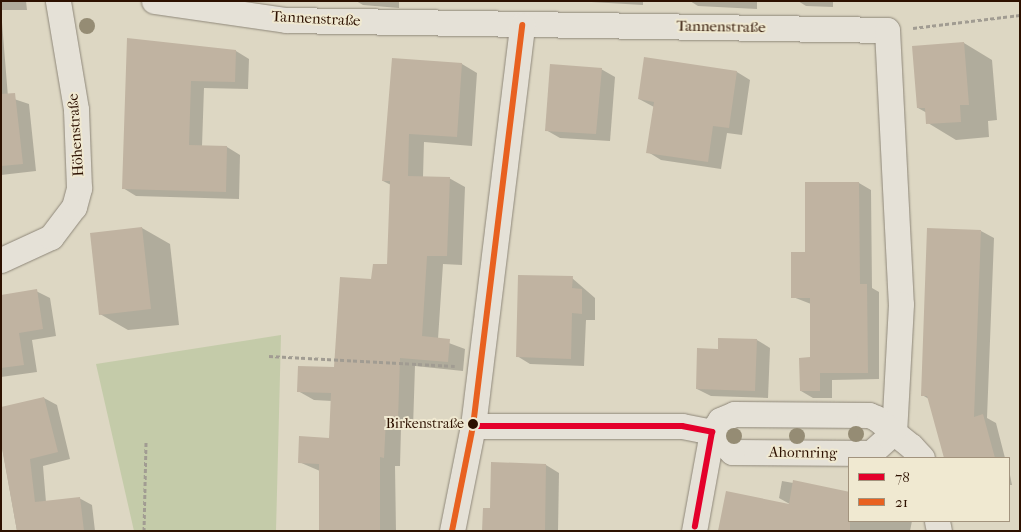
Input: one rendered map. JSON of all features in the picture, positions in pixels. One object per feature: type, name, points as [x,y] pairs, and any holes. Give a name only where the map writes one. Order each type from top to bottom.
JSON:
[{"type":"street","name":"Höhenstraße","points":[[1,260],[51,237],[74,207],[79,188],[76,108],[58,1]]},
{"type":"street","name":"Tannenstraße","points":[[154,1],[286,20],[888,30]]},
{"type":"street","points":[[452,531],[473,426],[478,367],[522,25]]},
{"type":"street","points":[[888,30],[901,304],[894,432]]},
{"type":"street","points":[[694,531],[712,432],[727,416],[744,414],[869,415],[894,432],[921,457]]},
{"type":"street","points":[[473,426],[682,426],[712,432]]},
{"type":"street","name":"Ahornring","points":[[712,432],[732,452],[871,453],[894,432]]},
{"type":"path","points":[[888,30],[1020,15]]},
{"type":"path","points":[[269,356],[478,367]]},
{"type":"path","points":[[144,531],[146,441]]},
{"type":"green space","points":[[281,335],[276,531],[134,531],[96,364]]},
{"type":"building","points":[[127,38],[236,50],[235,82],[191,81],[189,145],[227,146],[226,192],[122,189]]},
{"type":"building","points":[[964,42],[969,105],[960,105],[961,122],[926,124],[925,108],[917,108],[912,46]]},
{"type":"building","points":[[644,57],[737,71],[729,128],[713,126],[708,162],[646,153],[654,102],[638,99]]},
{"type":"building","points":[[392,58],[462,63],[457,137],[409,134],[408,176],[450,177],[447,256],[427,256],[422,336],[450,339],[448,362],[400,358],[398,420],[386,419],[384,458],[380,457],[380,531],[319,531],[319,464],[298,463],[299,436],[329,438],[331,393],[297,392],[298,366],[334,367],[340,277],[371,279],[373,264],[387,264],[390,181],[382,181]]},
{"type":"building","points":[[550,64],[602,68],[596,134],[545,131]]},
{"type":"building","points":[[15,93],[23,164],[1,166],[1,94]]},
{"type":"building","points":[[805,182],[859,182],[860,284],[867,284],[868,373],[820,373],[820,391],[800,391],[799,358],[810,357],[810,298],[791,298],[791,252],[805,252]]},
{"type":"building","points":[[142,227],[151,309],[99,315],[90,233]]},
{"type":"building","points":[[927,228],[981,230],[974,417],[983,414],[995,457],[944,457],[927,396],[921,396]]},
{"type":"building","points":[[518,275],[573,276],[572,288],[582,289],[582,314],[572,313],[571,359],[516,357]]},
{"type":"building","points":[[37,289],[43,329],[19,333],[24,365],[1,368],[1,295]]},
{"type":"building","points":[[718,338],[757,339],[755,391],[696,389],[697,348],[718,349]]},
{"type":"building","points":[[44,397],[58,452],[30,459],[35,502],[80,497],[84,531],[17,531],[1,443],[1,407]]},
{"type":"building","points":[[491,462],[546,464],[545,531],[482,531],[483,508],[490,508]]},
{"type":"building","points":[[793,480],[848,492],[848,522],[850,522],[850,531],[718,531],[726,491],[789,504]]},
{"type":"transit line","name":"21","points":[[452,531],[473,426],[522,25]]},
{"type":"transit line","name":"78","points":[[473,426],[682,426],[712,432],[695,526]]},
{"type":"place","name":"Birkenstraße","points":[[473,424]]}]
